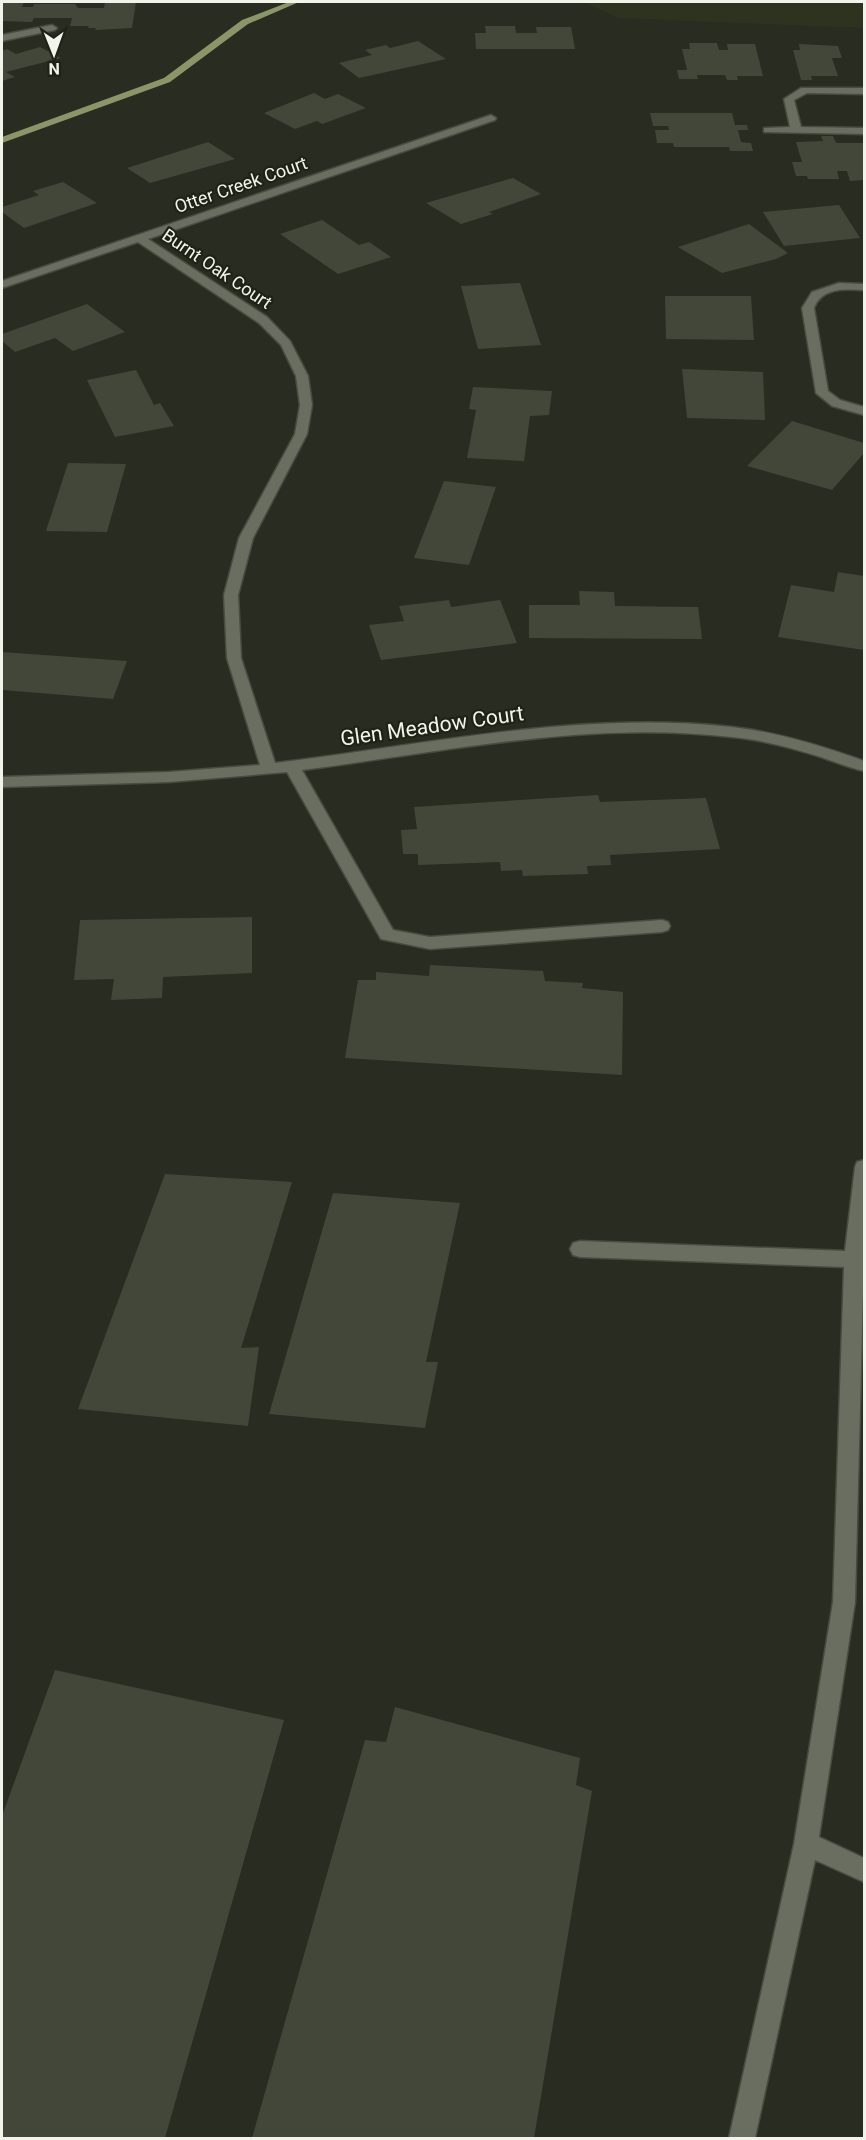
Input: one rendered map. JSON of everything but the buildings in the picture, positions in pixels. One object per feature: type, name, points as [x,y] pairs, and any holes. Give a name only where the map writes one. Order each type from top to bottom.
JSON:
[{"type":"street","points":[[2,39],[52,28]]},
{"type":"street","points":[[796,130],[789,99],[805,90],[864,91]]},
{"type":"street","name":"Otter Creek Court","points":[[2,285],[491,117]]},
{"type":"street","points":[[768,130],[864,131]]},
{"type":"street","name":"Burnt Oak Court","points":[[138,237],[263,320],[286,344],[302,376],[306,405],[301,434],[246,538],[231,595],[234,658],[269,769]]},
{"type":"street","points":[[864,287],[833,287],[819,291],[810,299],[808,308],[822,393],[836,403],[864,411]]},
{"type":"street","name":"Glen Meadow Court","points":[[2,782],[131,779],[269,769],[559,730],[664,726],[733,732],[800,744],[864,766]]},
{"type":"street","points":[[292,766],[387,934],[430,943],[662,926]]},
{"type":"street","points":[[742,2139],[806,1844],[844,1602],[854,1259],[864,1167]]},
{"type":"street","points":[[580,1249],[854,1259]]},
{"type":"street","points":[[806,1844],[864,1870]]},
{"type":"shaded area","points":[[583,2],[864,2],[864,28],[619,18]]},
{"type":"waterway","points":[[2,140],[167,80],[245,22],[295,2]]}]
